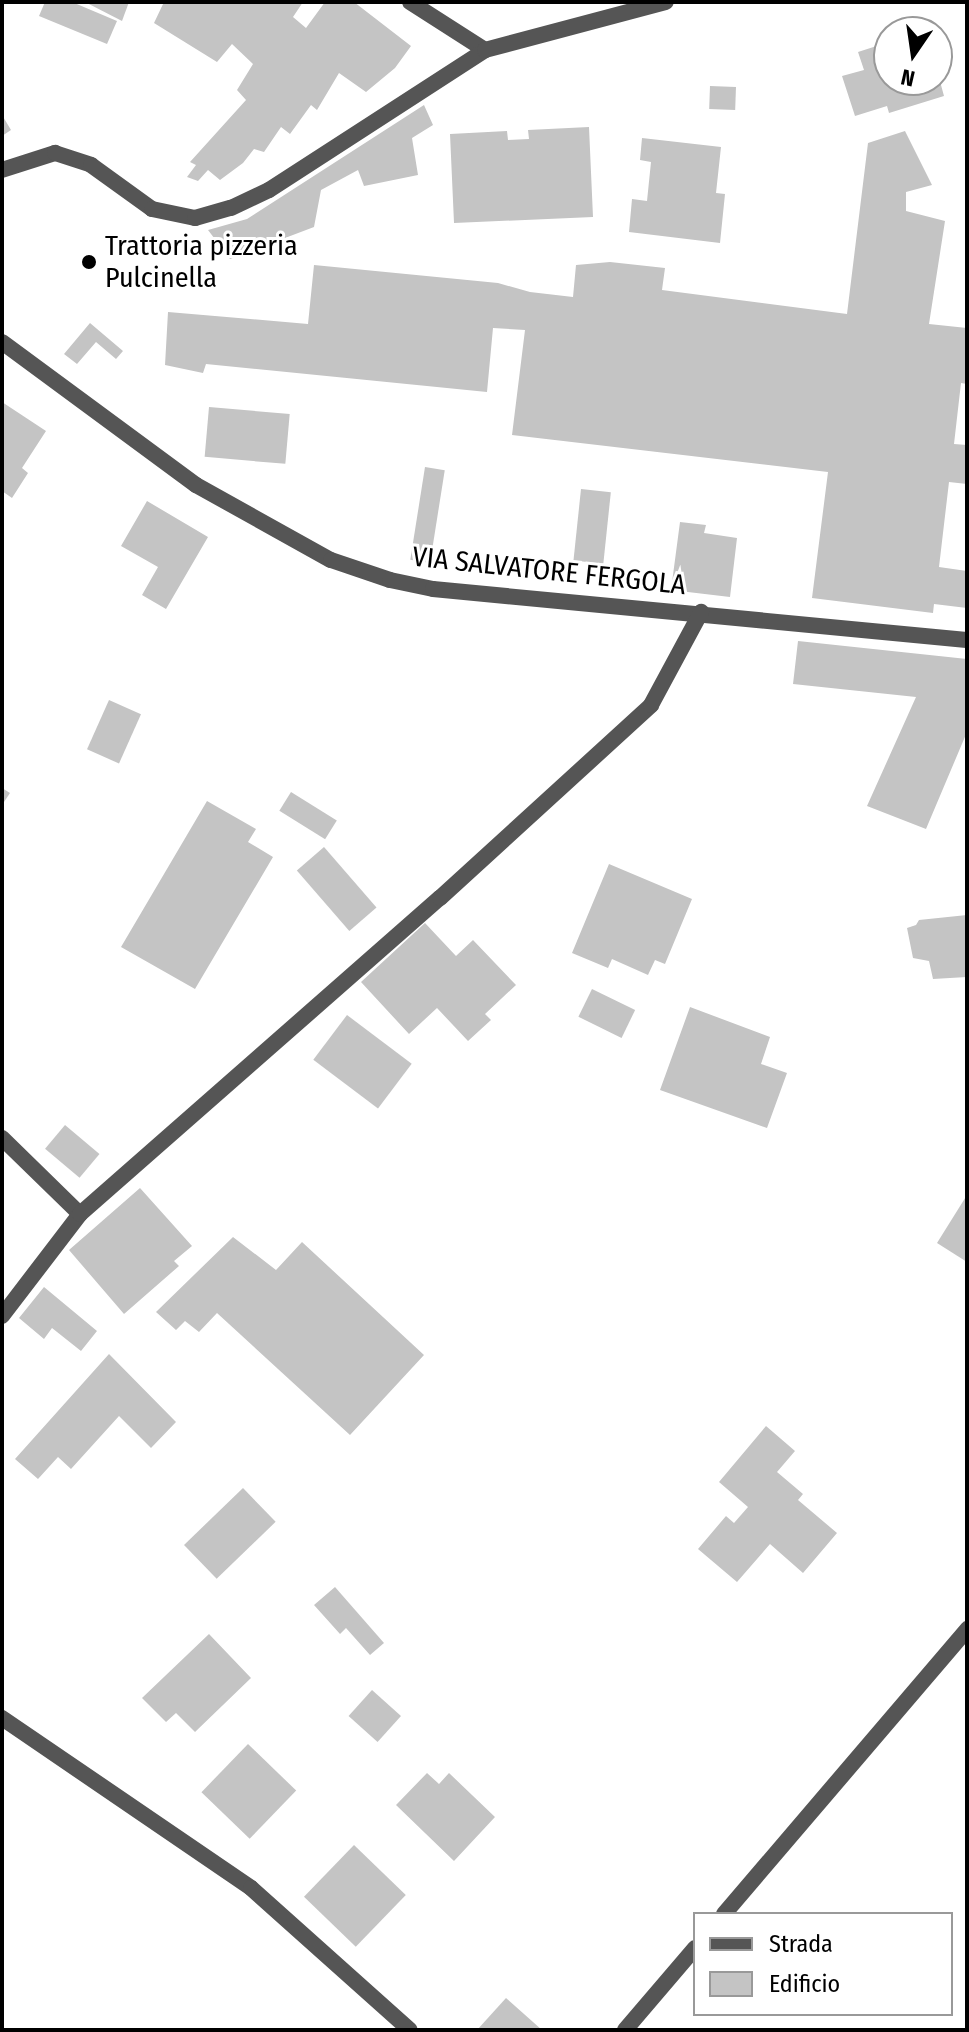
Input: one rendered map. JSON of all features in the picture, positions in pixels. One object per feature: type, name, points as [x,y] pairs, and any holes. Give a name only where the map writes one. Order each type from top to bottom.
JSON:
[{"type":"street","points":[[410,2],[485,50]]},
{"type":"street","points":[[2,170],[55,153],[91,165],[152,209],[195,218],[231,208],[269,190],[485,50],[666,2]]},
{"type":"street","name":"VIA SALVATORE FERGOLA","points":[[2,342],[196,485],[331,560],[390,580],[433,589],[701,612],[967,640]]},
{"type":"street","points":[[2,1316],[80,1214],[440,898],[651,705],[701,612]]},
{"type":"street","points":[[2,1138],[80,1214]]},
{"type":"street","points":[[726,1912],[967,1629]]},
{"type":"street","points":[[2,1718],[251,1888],[410,2030]]},
{"type":"street","points":[[625,2030],[693,1950]]},
{"type":"building","points":[[45,2],[72,2],[117,21],[107,44],[39,16]]},
{"type":"building","points":[[85,2],[129,2],[122,21]]},
{"type":"building","points":[[164,2],[303,2],[293,17],[306,28],[325,2],[354,2],[411,46],[395,68],[366,92],[339,73],[317,110],[311,105],[290,134],[281,127],[264,152],[254,149],[243,163],[220,180],[208,170],[198,181],[187,177],[196,165],[190,162],[246,100],[237,90],[253,64],[232,44],[217,62],[154,23]]},
{"type":"building","points":[[873,47],[873,96],[944,96],[889,113],[887,106],[855,116],[842,76],[864,70],[858,52]]},
{"type":"building","points":[[710,86],[736,87],[735,110],[709,109]]},
{"type":"building","points":[[424,105],[433,125],[412,138],[418,175],[364,186],[358,170],[321,190],[314,227],[230,259],[208,230],[247,219]]},
{"type":"building","points":[[2,115],[11,130],[2,136]]},
{"type":"building","points":[[589,127],[593,217],[454,223],[450,134],[507,131],[508,140],[529,139],[528,130]]},
{"type":"building","points":[[905,131],[932,185],[906,192],[906,211],[945,221],[929,324],[967,328],[967,384],[961,383],[954,444],[967,445],[967,484],[949,482],[939,567],[967,571],[967,608],[934,604],[933,613],[812,598],[828,472],[512,435],[525,330],[493,328],[487,392],[206,364],[203,373],[165,365],[168,312],[308,324],[314,265],[498,283],[530,292],[573,297],[576,265],[610,262],[665,268],[662,290],[847,314],[868,143]]},
{"type":"building","points":[[642,138],[721,147],[716,193],[725,194],[720,243],[629,232],[632,199],[647,201],[651,162],[640,160]]},
{"type":"building","points":[[90,323],[123,351],[116,359],[96,342],[77,364],[64,354]]},
{"type":"building","points":[[2,402],[46,431],[22,468],[28,473],[12,498],[2,491]]},
{"type":"building","points":[[209,407],[290,414],[285,464],[205,457]]},
{"type":"building","points":[[425,467],[445,470],[430,563],[410,560]]},
{"type":"building","points":[[581,489],[611,492],[603,564],[573,561]]},
{"type":"building","points":[[147,501],[208,537],[166,609],[142,595],[158,567],[121,546]]},
{"type":"building","points":[[680,522],[706,525],[704,533],[737,538],[730,597],[671,590]]},
{"type":"building","points":[[798,641],[967,659],[967,732],[926,829],[867,806],[916,697],[793,684]]},
{"type":"building","points":[[109,700],[141,714],[119,764],[87,749]]},
{"type":"building","points":[[2,788],[10,793],[2,805]]},
{"type":"building","points":[[291,792],[337,821],[325,839],[279,811]]},
{"type":"building","points":[[207,801],[256,829],[248,842],[273,857],[195,989],[121,947]]},
{"type":"building","points":[[324,847],[376,907],[349,931],[297,871]]},
{"type":"building","points":[[609,864],[692,899],[665,964],[655,960],[648,975],[612,959],[608,968],[572,953]]},
{"type":"building","points":[[967,915],[967,977],[933,979],[929,961],[913,958],[907,928],[916,925],[919,920]]},
{"type":"building","points":[[425,923],[456,956],[473,940],[516,985],[485,1014],[491,1020],[468,1041],[437,1008],[409,1034],[361,982]]},
{"type":"building","points":[[592,989],[635,1010],[622,1038],[578,1017]]},
{"type":"building","points":[[690,1007],[770,1037],[761,1064],[787,1073],[767,1128],[660,1090]]},
{"type":"building","points":[[347,1015],[412,1064],[378,1108],[313,1060]]},
{"type":"building","points":[[65,1125],[99,1154],[80,1178],[45,1149]]},
{"type":"building","points":[[140,1188],[192,1246],[174,1261],[179,1266],[124,1314],[69,1250]]},
{"type":"building","points":[[967,1195],[967,1262],[937,1243]]},
{"type":"building","points":[[233,1237],[276,1270],[302,1242],[424,1355],[350,1435],[217,1313],[199,1332],[185,1321],[176,1330],[156,1312]]},
{"type":"building","points":[[44,1287],[97,1331],[81,1351],[52,1328],[44,1339],[19,1318]]},
{"type":"building","points":[[109,1354],[176,1422],[151,1448],[119,1416],[71,1469],[58,1457],[38,1479],[15,1459]]},
{"type":"building","points":[[766,1426],[795,1451],[777,1472],[803,1494],[798,1500],[837,1533],[803,1573],[770,1544],[737,1582],[698,1549],[726,1516],[734,1523],[748,1507],[719,1482]]},
{"type":"building","points":[[243,1488],[276,1522],[217,1579],[184,1545]]},
{"type":"building","points":[[335,1587],[384,1643],[370,1655],[346,1628],[340,1634],[314,1605]]},
{"type":"building","points":[[209,1634],[251,1678],[195,1732],[176,1713],[166,1722],[142,1698]]},
{"type":"building","points":[[372,1690],[401,1716],[378,1742],[349,1716]]},
{"type":"building","points":[[248,1744],[296,1791],[250,1839],[201,1792]]},
{"type":"building","points":[[427,1773],[439,1784],[449,1773],[495,1817],[454,1861],[396,1805]]},
{"type":"building","points":[[354,1845],[406,1895],[356,1947],[304,1897]]},
{"type":"building","points":[[506,1998],[542,2030],[477,2030]]},
{"type":"place","name":"Trattoria pizzeria Pulcinella","points":[[89,262]]}]
